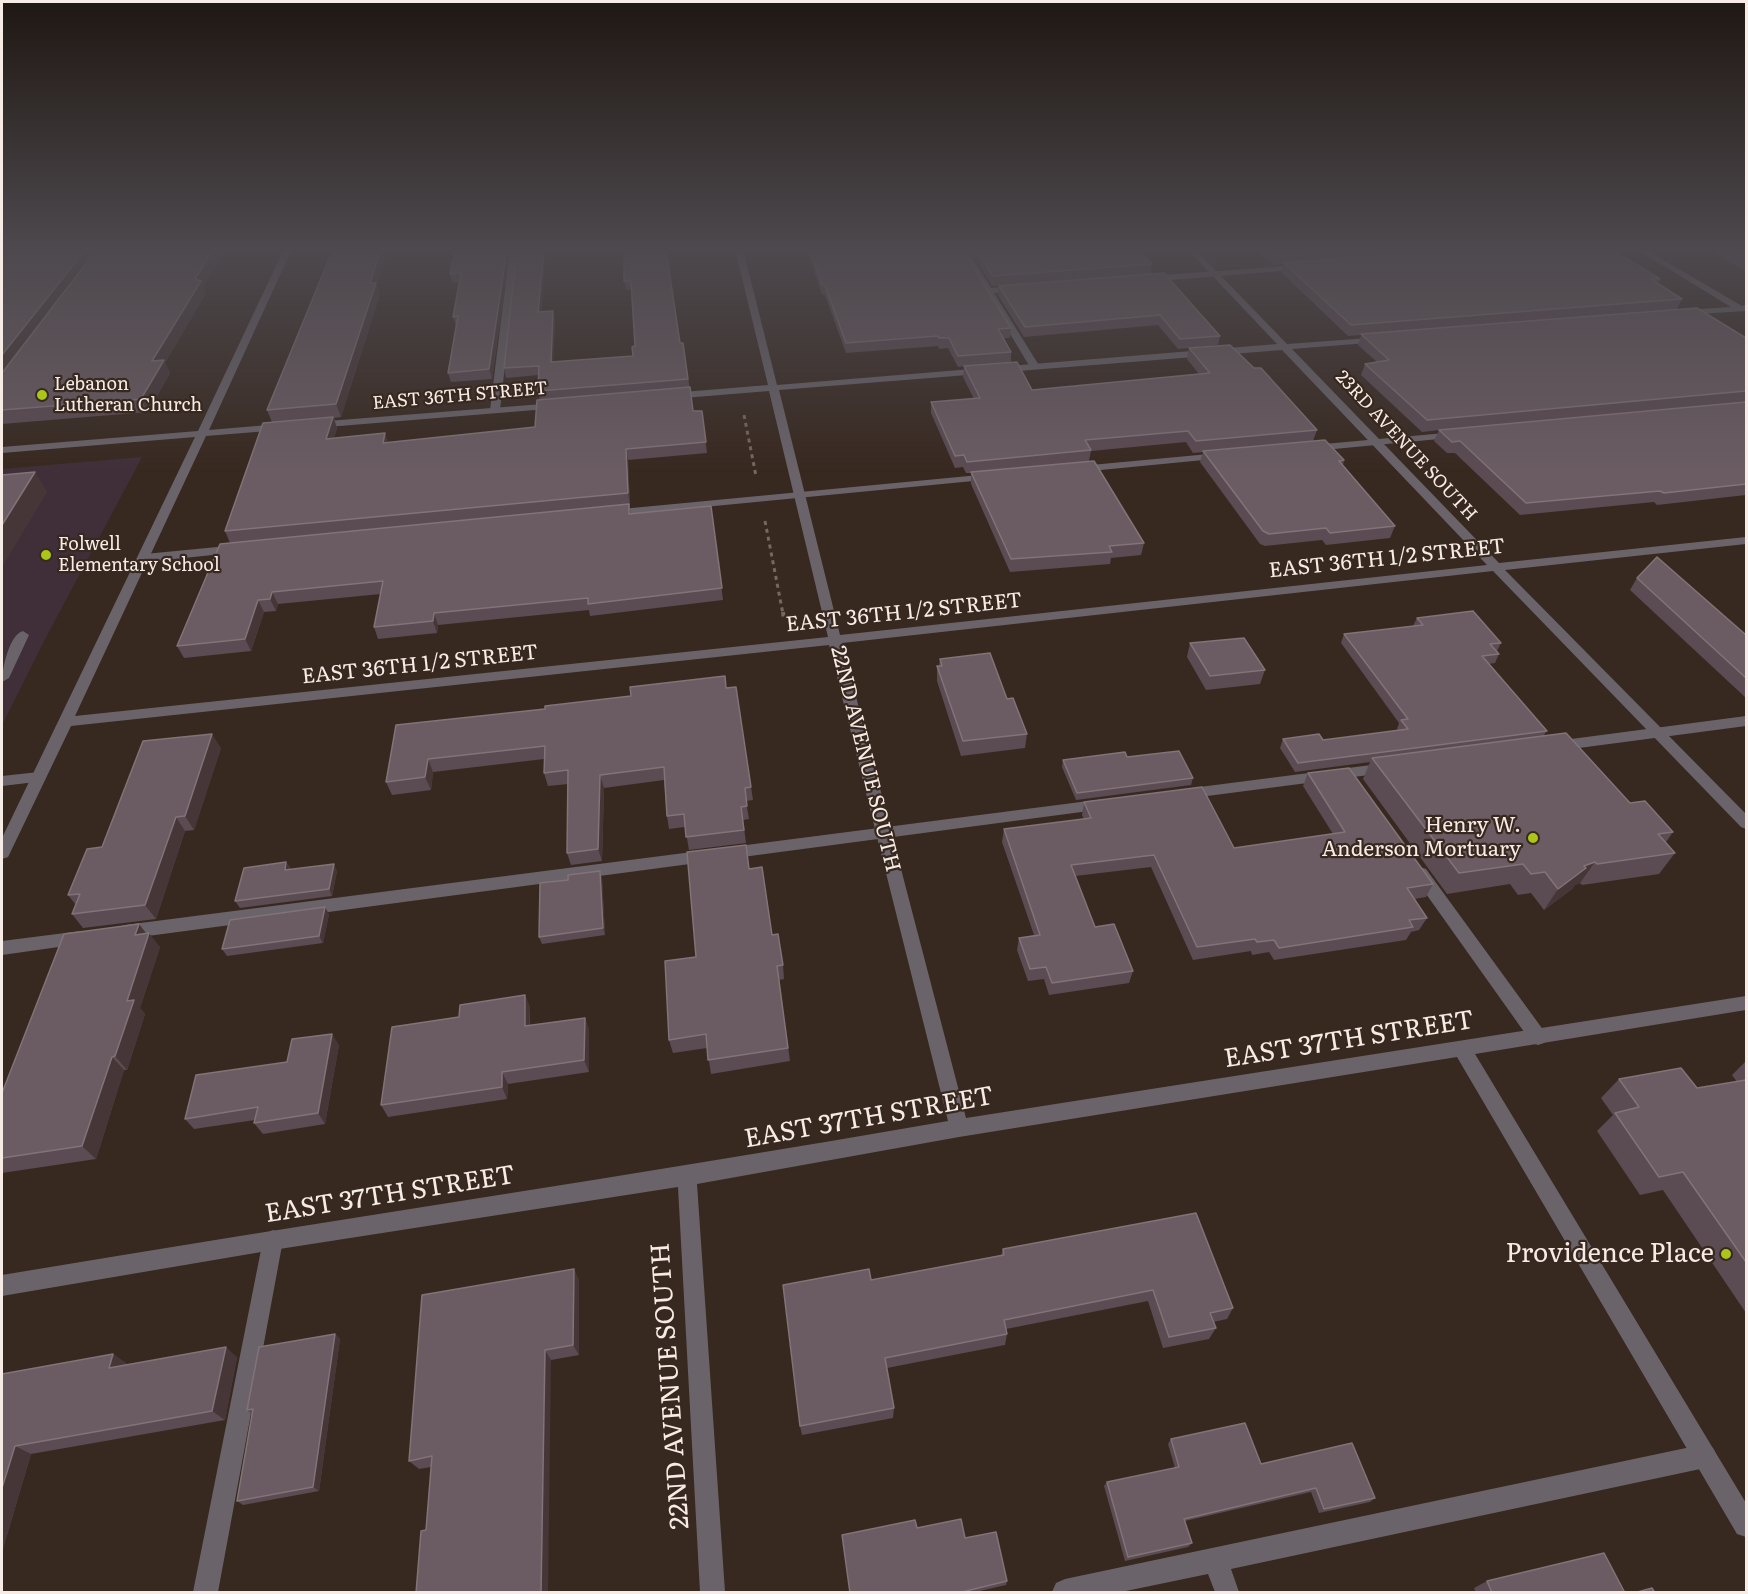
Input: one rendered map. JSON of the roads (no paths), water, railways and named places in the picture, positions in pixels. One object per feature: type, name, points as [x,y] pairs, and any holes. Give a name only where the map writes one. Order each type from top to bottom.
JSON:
[{"type":"street","points":[[2,853],[145,558],[180,475],[253,323]]},
{"type":"street","points":[[495,410],[505,323]]},
{"type":"street","name":"22ND AVENUE SOUTH","points":[[758,323],[835,640],[959,1128]]},
{"type":"street","points":[[1008,323],[1035,367]]},
{"type":"street","name":"23RD AVENUE SOUTH","points":[[1263,323],[1496,567],[1746,823]]},
{"type":"street","points":[[657,397],[1395,338]]},
{"type":"street","name":"EAST 36TH STREET","points":[[308,425],[565,405]]},
{"type":"street","points":[[2,450],[297,426]]},
{"type":"street","points":[[1303,449],[1468,434]]},
{"type":"street","points":[[1065,470],[1232,455]]},
{"type":"street","points":[[593,514],[1006,476]]},
{"type":"street","name":"EAST 36TH 1/2 STREET","points":[[64,722],[1746,540]]},
{"type":"street","points":[[145,558],[247,548]]},
{"type":"street","points":[[2,678],[23,636]]},
{"type":"street","points":[[1538,749],[1746,722]]},
{"type":"street","points":[[1171,796],[1408,765]]},
{"type":"street","points":[[1349,773],[1362,792]]},
{"type":"street","points":[[2,782],[39,777]]},
{"type":"street","points":[[2,948],[1124,802]]},
{"type":"street","points":[[1409,857],[1538,1037]]},
{"type":"street","name":"EAST 37TH STREET","points":[[2,1286],[273,1240],[687,1176],[959,1128],[1746,1003]]},
{"type":"street","points":[[1462,1049],[1746,1525]]},
{"type":"street","name":"22ND AVENUE SOUTH","points":[[687,1176],[713,1593]]},
{"type":"street","points":[[205,1593],[273,1240]]},
{"type":"street","points":[[1065,1593],[1704,1456]]},
{"type":"street","points":[[1216,1561],[1227,1593]]},
{"type":"place","name":"Lebanon Lutheran Church","points":[[42,395]]},
{"type":"place","name":"Folwell Elementary School","points":[[46,555]]},
{"type":"place","name":"Henry W. Anderson Mortuary","points":[[1533,838]]},
{"type":"place","name":"Providence Place","points":[[1726,1254]]}]
